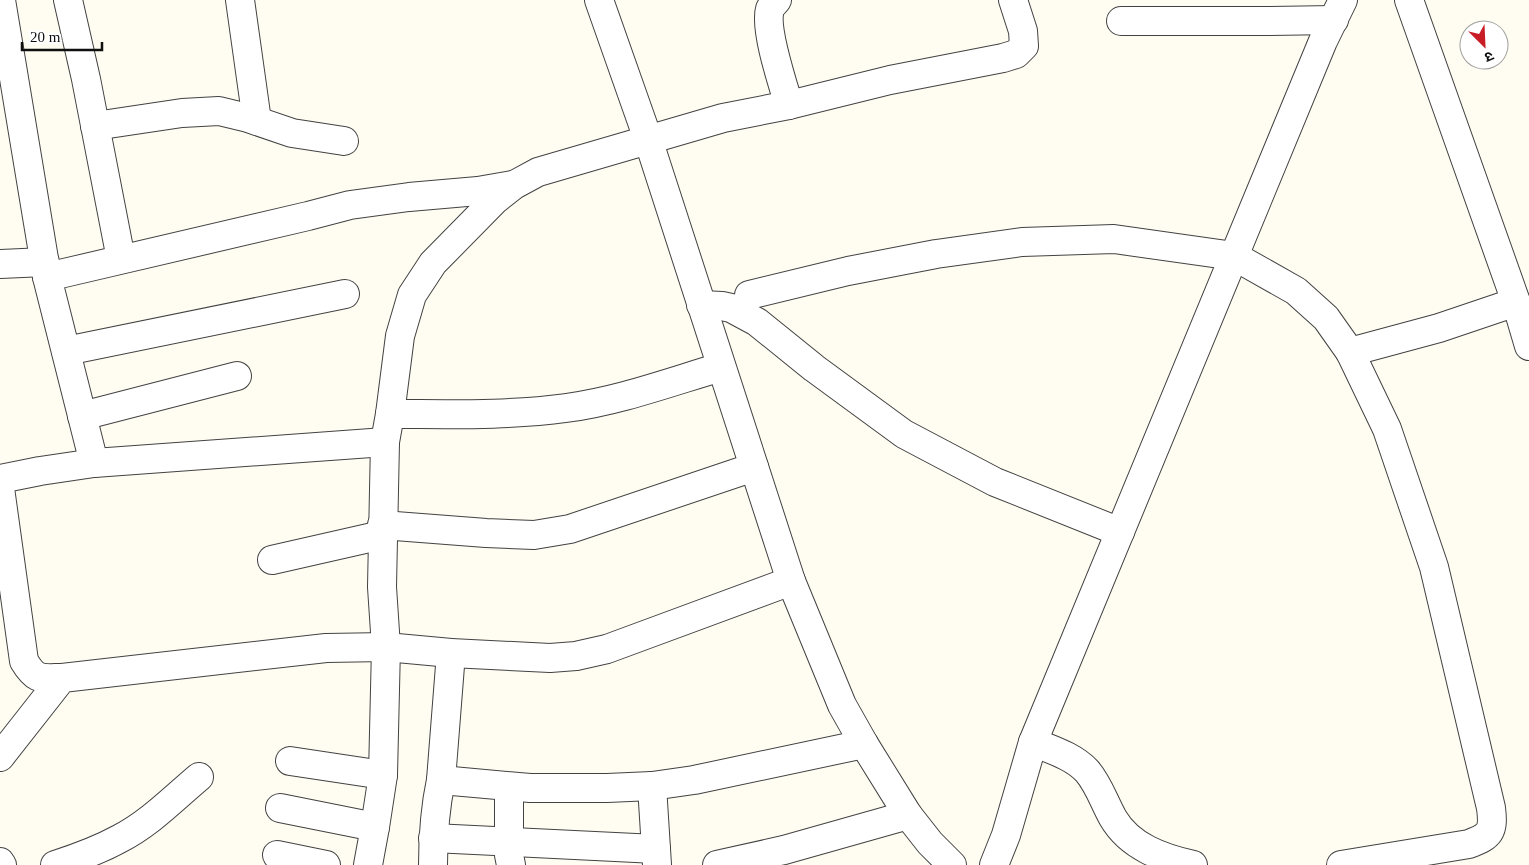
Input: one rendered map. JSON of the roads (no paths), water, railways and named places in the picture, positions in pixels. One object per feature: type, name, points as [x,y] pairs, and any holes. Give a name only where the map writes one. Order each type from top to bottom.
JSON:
[{"type":"street","points":[[1,0],[46,269],[94,463]]},
{"type":"street","points":[[68,0],[95,126],[120,260]]},
{"type":"street","points":[[240,0],[257,121]]},
{"type":"street","points":[[599,0],[648,139],[790,581],[842,705],[864,744],[908,815],[930,843],[952,865]]},
{"type":"street","points":[[777,0],[770,8],[769,22],[776,61],[789,105]]},
{"type":"street","points":[[368,865],[376,827],[383,775],[386,647],[382,587],[382,530],[385,442],[400,336],[412,295],[433,263],[495,200],[514,185],[538,172],[723,118],[1016,54],[1024,46],[1023,32],[1013,0]]},
{"type":"street","points":[[1409,0],[1516,302],[1529,346]]},
{"type":"street","points":[[1121,20],[1266,21],[1339,10]]},
{"type":"street","points":[[994,865],[1006,835],[1033,742],[1323,41],[1339,10]]},
{"type":"street","points":[[95,126],[182,113],[218,111],[257,121],[292,133],[344,141]]},
{"type":"street","points":[[0,264],[46,269],[120,260],[350,205],[409,197],[478,191],[514,185]]},
{"type":"street","points":[[749,295],[848,271],[926,256],[1022,242],[1114,239],[1234,256],[1296,292],[1326,318],[1350,352],[1386,428],[1434,567],[1463,686],[1493,823],[1490,832],[1472,855],[1341,865]]},
{"type":"street","points":[[66,351],[345,294]]},
{"type":"street","points":[[1350,352],[1439,328],[1516,302]]},
{"type":"street","points":[[701,305],[731,308],[756,322],[814,368],[904,434],[995,482],[1120,532]]},
{"type":"street","points":[[390,414],[505,413],[566,408],[615,398],[721,367]]},
{"type":"street","points":[[82,416],[237,376]]},
{"type":"street","points":[[0,480],[40,471],[94,463],[385,442]]},
{"type":"street","points":[[272,560],[382,530],[534,535],[570,529],[754,467]]},
{"type":"street","points":[[0,488],[24,661],[31,673],[41,678],[62,678],[326,648],[386,647],[451,653],[550,658],[576,656],[607,649],[790,581]]},
{"type":"street","points":[[451,653],[433,852],[657,857],[652,786]]},
{"type":"street","points":[[0,757],[62,678]]},
{"type":"street","points":[[1033,742],[1071,758],[1086,770],[1097,784],[1114,819],[1129,838],[1147,850],[1194,865]]},
{"type":"street","points":[[441,780],[549,788],[652,786],[694,780],[864,744]]},
{"type":"street","points":[[290,761],[383,775]]},
{"type":"street","points":[[54,865],[82,857],[121,838],[148,820],[199,777]]},
{"type":"street","points":[[509,786],[510,853]]},
{"type":"street","points":[[280,808],[376,827]]},
{"type":"street","points":[[717,865],[786,858],[908,815]]},
{"type":"street","points":[[277,855],[326,865]]}]
